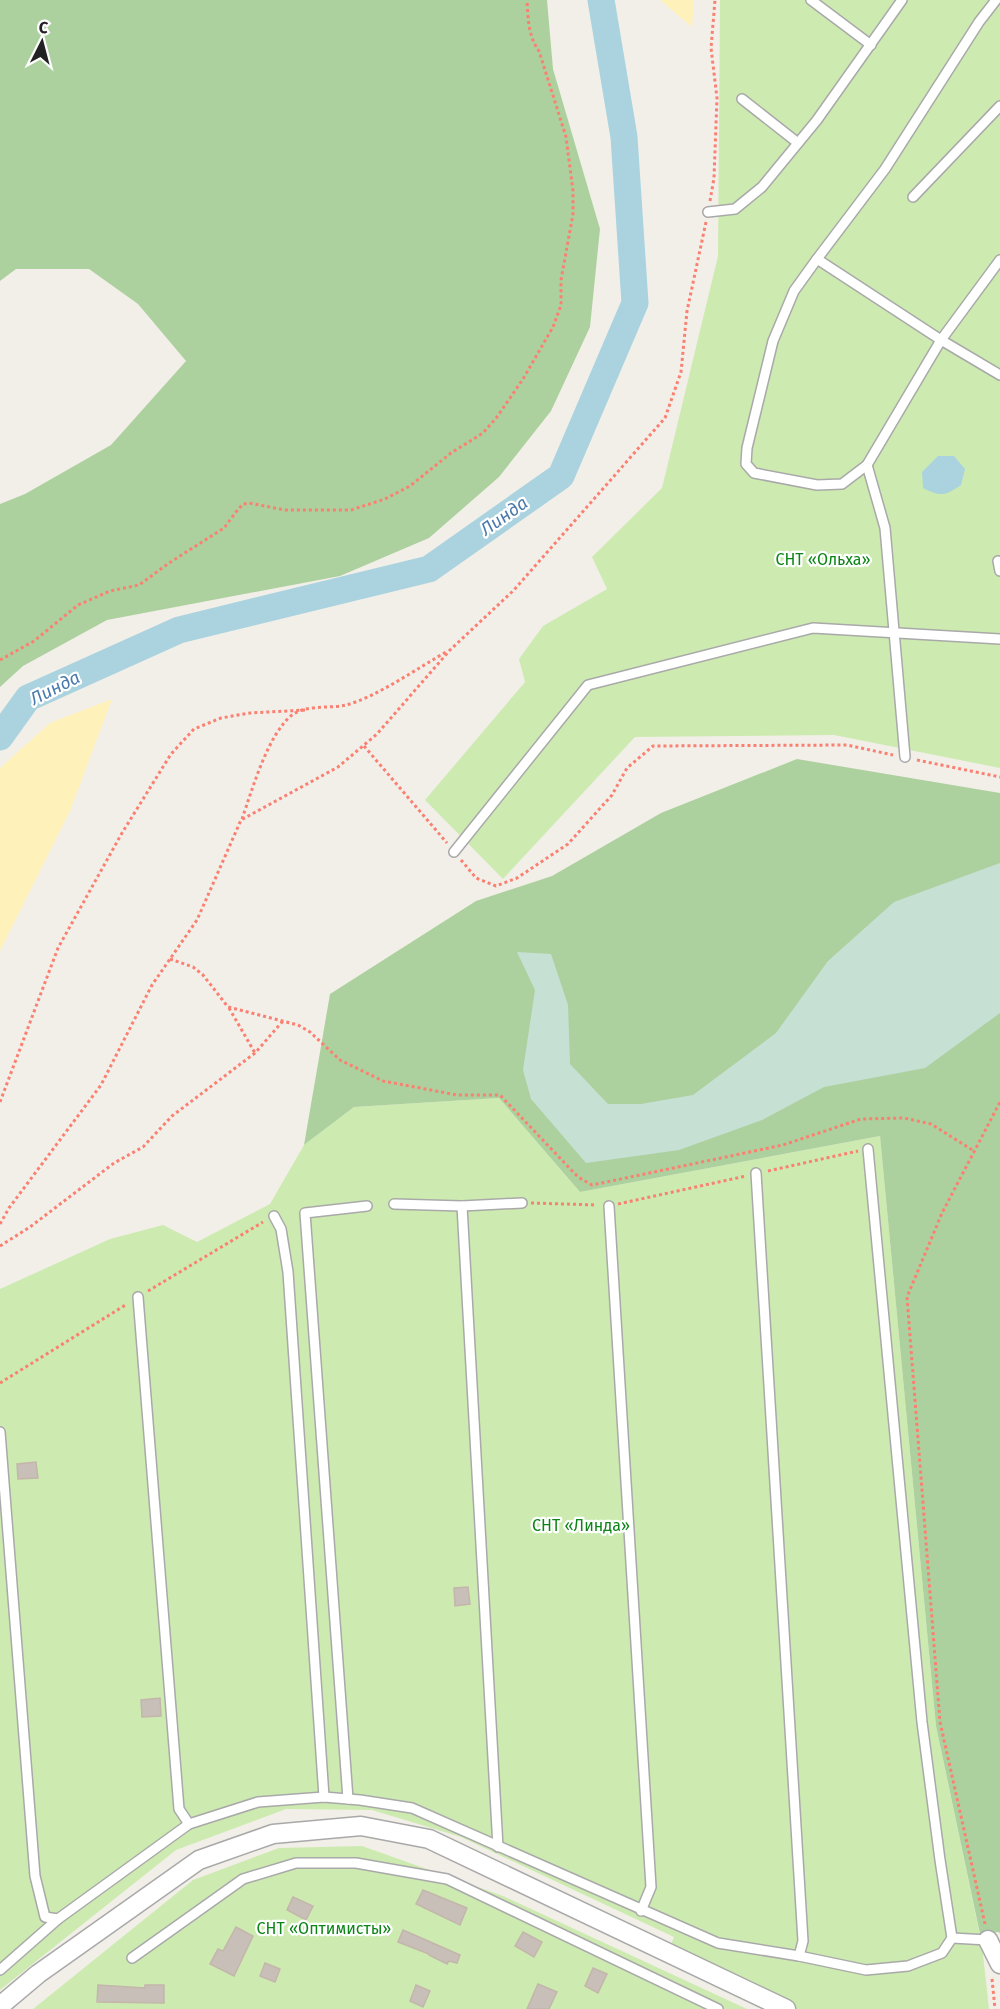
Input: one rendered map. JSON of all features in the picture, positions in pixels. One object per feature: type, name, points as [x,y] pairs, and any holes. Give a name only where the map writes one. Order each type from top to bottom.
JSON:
[{"type":"street","points":[[0,2006],[38,1974],[199,1860],[273,1834],[361,1826],[429,1839],[786,2009]]},
{"type":"street","points":[[988,1940],[1000,1964]]},
{"type":"lane","points":[[811,0],[871,45]]},
{"type":"lane","points":[[708,212],[735,209],[762,187],[817,120],[902,0]]},
{"type":"lane","points":[[996,0],[979,22],[885,169],[794,291],[773,341],[747,448],[746,464],[754,474],[817,485],[842,484],[867,465],[941,340],[1000,260]]},
{"type":"lane","points":[[742,99],[798,143]]},
{"type":"lane","points":[[913,197],[1000,106]]},
{"type":"lane","points":[[817,259],[941,340],[1000,375]]},
{"type":"lane","points":[[867,465],[885,528],[896,633],[905,757]]},
{"type":"lane","points":[[454,852],[588,685],[813,628],[1000,639]]},
{"type":"lane","points":[[0,1970],[58,1919],[189,1824],[258,1802],[324,1797],[412,1808],[641,1911],[718,1943],[799,1956],[866,1971],[908,1965],[942,1953],[952,1938],[922,1722],[868,1149]]},
{"type":"lane","points":[[756,1173],[803,1941],[799,1956]]},
{"type":"lane","points":[[394,1204],[462,1206],[522,1203]]},
{"type":"lane","points":[[348,1799],[305,1214],[367,1206]]},
{"type":"lane","points":[[462,1206],[498,1847]]},
{"type":"lane","points":[[609,1206],[651,1887],[641,1911]]},
{"type":"lane","points":[[274,1215],[281,1229],[288,1272],[324,1797]]},
{"type":"lane","points":[[138,1297],[178,1809],[189,1824]]},
{"type":"lane","points":[[0,1432],[35,1876],[45,1917],[58,1919]]},
{"type":"lane","points":[[132,1958],[243,1879],[296,1863],[356,1863],[447,1879],[718,2009]]},
{"type":"lane","points":[[952,1938],[988,1940]]},
{"type":"path","points":[[0,660],[34,641],[78,606],[110,591],[139,585],[169,562],[224,528],[243,504],[249,503],[285,510],[351,510],[411,486],[451,453],[483,434],[497,417],[539,353],[553,327],[561,305],[561,280],[573,214],[573,191],[566,137],[539,51],[532,42],[527,0]]},
{"type":"path","points":[[241,820],[338,767],[377,734],[450,650],[514,590],[665,418],[681,372],[687,311],[714,178],[717,98],[711,48],[715,0]]},
{"type":"path","points":[[0,1102],[58,948],[122,833],[171,754],[194,729],[221,718],[250,713],[305,710],[344,705],[362,700],[450,650]]},
{"type":"path","points":[[0,1224],[9,1208],[101,1085],[152,985],[197,920],[241,820],[268,751],[283,726],[293,715],[305,710]]},
{"type":"path","points":[[364,746],[476,878],[496,886],[517,878],[568,844],[612,795],[627,768],[653,746],[847,745],[1000,777]]},
{"type":"path","points":[[170,959],[193,967],[203,975],[228,1007],[255,1053]]},
{"type":"path","points":[[228,1007],[298,1025],[310,1032],[340,1060],[383,1081],[457,1095],[500,1095],[578,1177],[592,1185],[783,1145],[861,1119],[904,1118],[931,1124],[974,1151]]},
{"type":"path","points":[[0,1246],[30,1227],[114,1163],[143,1147],[172,1116],[255,1053],[282,1021]]},
{"type":"path","points":[[988,1940],[940,1722],[907,1297],[942,1213],[1000,1102]]},
{"type":"path","points":[[522,1203],[609,1206],[868,1149]]},
{"type":"path","points":[[0,1383],[274,1215]]},
{"type":"green space","points":[[0,0],[547,0],[553,69],[600,229],[590,327],[551,411],[499,477],[429,538],[340,576],[107,620],[23,666],[0,687],[0,504],[25,494],[111,445],[186,361],[138,304],[89,269],[16,269],[0,281]]},
{"type":"green space","name":"СНТ «Ольха»","points":[[720,0],[1000,0],[1000,768],[834,735],[635,737],[503,879],[425,800],[525,682],[519,659],[543,626],[607,589],[592,557],[662,488],[718,256]]},
{"type":"green space","points":[[797,759],[1000,793],[1000,1934],[999,1932],[980,1934],[936,1726],[880,1136],[580,1192],[499,1098],[354,1107],[304,1145],[330,994],[476,901],[552,876],[661,813]]},
{"type":"green space","points":[[1000,863],[1000,1013],[925,1068],[824,1087],[762,1120],[679,1150],[586,1163],[531,1099],[523,1070],[535,990],[517,952],[551,954],[568,1005],[570,1064],[608,1104],[641,1104],[693,1095],[776,1033],[828,961],[894,902]]},
{"type":"green space","name":"СНТ «Линда»","points":[[499,1098],[580,1192],[880,1136],[936,1726],[982,1945],[989,2009],[796,2009],[669,1949],[674,1937],[461,1837],[372,1810],[286,1809],[176,1850],[0,1990],[0,1289],[110,1239],[163,1225],[197,1242],[270,1204],[304,1145],[354,1107]]},
{"type":"green space","name":"СНТ «Оптимисты»","points":[[362,1846],[503,1896],[747,2009],[33,2009],[193,1880],[279,1848]]},
{"type":"sand","points":[[660,0],[694,0],[692,27]]},
{"type":"sand","points":[[112,699],[70,811],[0,951],[0,768],[50,723]]},
{"type":"water","points":[[938,456],[954,456],[965,469],[961,485],[943,494],[923,488],[922,472]]},
{"type":"building","points":[[36,1462],[38,1478],[18,1479],[17,1464]]},
{"type":"building","points":[[468,1587],[470,1604],[455,1606],[454,1588]]},
{"type":"building","points":[[160,1698],[161,1716],[142,1717],[141,1700]]},
{"type":"building","points":[[423,1890],[467,1908],[460,1925],[416,1904]]},
{"type":"building","points":[[293,1897],[313,1906],[306,1920],[287,1910]]},
{"type":"building","points":[[236,1927],[253,1936],[234,1976],[210,1964],[218,1949],[223,1951]]},
{"type":"building","points":[[403,1930],[460,1955],[457,1963],[449,1961],[447,1964],[398,1942]]},
{"type":"building","points":[[523,1932],[542,1942],[534,1957],[515,1946]]},
{"type":"building","points":[[265,1963],[280,1969],[275,1982],[260,1976]]},
{"type":"building","points":[[593,1968],[607,1974],[598,1993],[585,1986]]},
{"type":"building","points":[[538,1984],[557,1992],[549,2009],[527,2009]]},
{"type":"building","points":[[98,1985],[145,1988],[145,1985],[164,1985],[164,2003],[97,2002]]},
{"type":"building","points":[[416,1985],[430,1991],[423,2007],[410,2001]]},
{"type":"waterway","name":"Линда","points":[[0,737],[28,698],[179,630],[429,569],[561,476],[635,303],[624,137],[601,0]]}]
